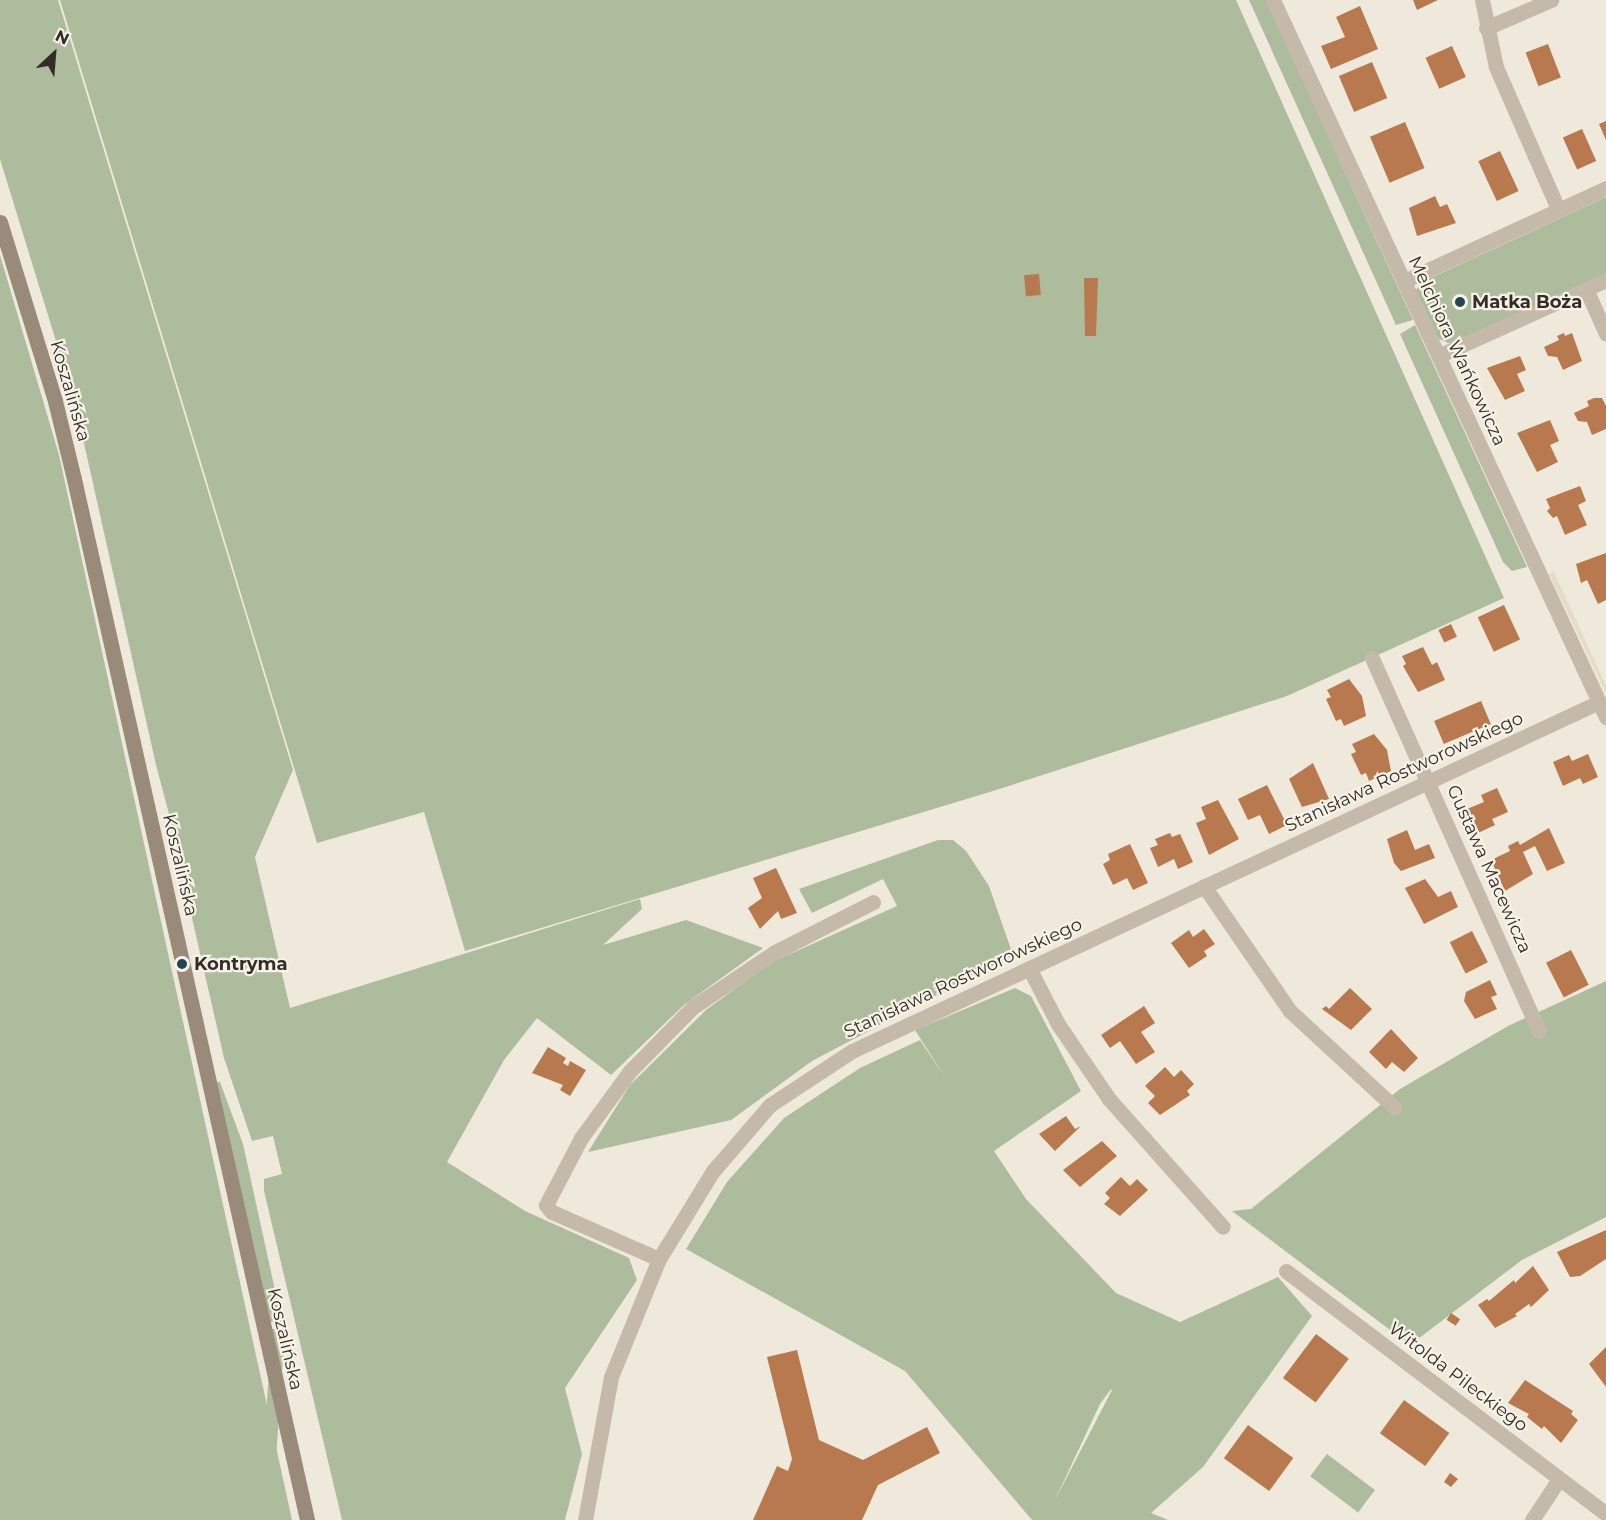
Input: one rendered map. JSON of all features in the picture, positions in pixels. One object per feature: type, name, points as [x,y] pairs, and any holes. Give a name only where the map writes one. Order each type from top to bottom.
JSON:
[{"type":"street","name":"Melchiora Wańkowicza","points":[[1273,0],[1603,708]]},
{"type":"street","points":[[1482,0],[1486,28],[1496,67],[1558,209]]},
{"type":"street","points":[[1486,28],[1551,0]]},
{"type":"street","points":[[1404,281],[1606,188]]},
{"type":"street","name":"Koszalińska","points":[[0,222],[55,401],[74,479],[307,1520]]},
{"type":"street","points":[[1438,356],[1606,280]]},
{"type":"street","points":[[1586,289],[1606,334]]},
{"type":"street","name":"Gustawa Macewicza","points":[[1372,658],[1539,1031]]},
{"type":"street","name":"Stanisława Rostworowskiego","points":[[585,1520],[611,1377],[659,1259],[713,1171],[770,1105],[852,1051],[1204,886],[1603,708]]},
{"type":"street","points":[[1204,886],[1290,1011],[1394,1107]]},
{"type":"street","points":[[659,1259],[552,1212],[546,1205],[581,1138],[630,1071],[693,1007],[775,952],[873,902]]},
{"type":"street","points":[[1029,968],[1058,1024],[1109,1099],[1223,1227]]},
{"type":"street","name":"Witolda Pileckiego","points":[[1286,1271],[1606,1514]]},
{"type":"street","points":[[1532,1520],[1559,1479]]},
{"type":"green space","points":[[0,0],[58,0],[293,770],[255,857],[290,1008],[640,899],[642,909],[603,945],[686,920],[763,948],[684,1005],[611,1075],[537,1018],[504,1060],[447,1162],[525,1211],[629,1258],[637,1280],[565,1388],[582,1454],[565,1520],[342,1520],[264,1191],[264,1179],[282,1174],[273,1136],[252,1141],[224,1058],[192,918],[190,893],[156,765],[75,403],[0,159]]},
{"type":"green space","points":[[60,0],[1236,0],[1504,598],[1287,696],[993,791],[465,951],[424,812],[317,843]]},
{"type":"green space","points":[[1249,0],[1266,0],[1413,320],[1396,325]]},
{"type":"green space","points":[[1606,197],[1606,275],[1451,344],[1434,337],[1416,290],[1422,282]]},
{"type":"green space","points":[[0,255],[59,455],[292,1520],[0,1520]]},
{"type":"green space","points":[[1415,325],[1527,567],[1512,571],[1503,562],[1400,334]]},
{"type":"green space","points":[[938,840],[953,840],[966,851],[989,886],[1013,955],[812,1061],[731,1120],[588,1152],[630,1085],[706,1010],[772,962],[897,906],[883,879],[812,913],[799,889]]},
{"type":"green space","points":[[1606,981],[1606,1217],[1522,1260],[1410,1345],[1232,1211],[1251,1209],[1400,1089],[1508,1026]]},
{"type":"green space","points":[[1015,988],[1031,996],[1081,1091],[994,1151],[1026,1199],[1116,1293],[1180,1322],[1278,1277],[1312,1316],[1203,1467],[1151,1513],[1168,1520],[1032,1520],[905,1371],[686,1249],[727,1182],[784,1118],[860,1068],[920,1040],[946,1079],[915,1030]],"holes":[[[1112,1390],[1055,1500],[1100,1404]]]},
{"type":"green space","points":[[217,1082],[220,1082],[243,1144],[282,1322],[270,1322]]},
{"type":"green space","points":[[272,1329],[285,1330],[272,1520],[259,1520]]},
{"type":"green space","points":[[1327,1454],[1375,1490],[1358,1512],[1310,1476]]},
{"type":"shaded area","points":[[1554,572],[1606,686],[1606,693],[1549,574]]},
{"type":"building","points":[[1413,0],[1438,0],[1417,10]]},
{"type":"building","points":[[1360,6],[1378,49],[1331,69],[1321,46],[1345,37],[1336,17]]},
{"type":"building","points":[[1548,44],[1561,78],[1538,86],[1526,53]]},
{"type":"building","points":[[1452,46],[1466,77],[1439,89],[1426,58]]},
{"type":"building","points":[[1372,62],[1387,98],[1354,112],[1339,76]]},
{"type":"building","points":[[1606,121],[1606,140],[1599,124]]},
{"type":"building","points":[[1405,122],[1425,168],[1390,183],[1370,137]]},
{"type":"building","points":[[1582,129],[1596,161],[1577,170],[1563,138]]},
{"type":"building","points":[[1500,151],[1519,191],[1497,201],[1478,161]]},
{"type":"building","points":[[1435,196],[1440,207],[1447,204],[1456,223],[1417,236],[1409,208]]},
{"type":"building","points":[[1039,274],[1041,295],[1026,296],[1024,275]]},
{"type":"building","points":[[1084,278],[1098,278],[1096,336],[1085,336]]},
{"type":"building","points":[[1564,333],[1565,336],[1572,333],[1582,361],[1563,370],[1557,357],[1548,356],[1544,347],[1559,340],[1557,336]]},
{"type":"building","points":[[1520,356],[1526,370],[1517,374],[1525,391],[1505,400],[1487,368]]},
{"type":"building","points":[[1602,398],[1606,406],[1606,429],[1592,435],[1587,422],[1578,421],[1574,413],[1589,406],[1587,401]]},
{"type":"building","points":[[1550,420],[1559,441],[1550,445],[1558,462],[1537,472],[1517,433]]},
{"type":"building","points":[[1580,486],[1586,501],[1578,505],[1587,525],[1565,535],[1557,516],[1553,518],[1547,511],[1550,508],[1546,499]]},
{"type":"building","points":[[1606,553],[1606,600],[1598,604],[1587,580],[1581,583],[1576,564]]},
{"type":"building","points":[[1504,605],[1520,639],[1494,652],[1478,617]]},
{"type":"building","points":[[1451,624],[1457,637],[1444,643],[1438,630]]},
{"type":"building","points":[[1423,647],[1432,665],[1437,662],[1445,680],[1418,692],[1403,666],[1406,664],[1402,656]]},
{"type":"building","points":[[1349,679],[1362,696],[1366,716],[1344,726],[1341,719],[1336,721],[1326,699],[1331,697],[1327,690]]},
{"type":"building","points":[[1481,701],[1491,724],[1444,744],[1434,721]]},
{"type":"building","points":[[1374,734],[1387,750],[1391,771],[1369,781],[1366,773],[1361,775],[1351,754],[1356,752],[1352,744]]},
{"type":"building","points":[[1588,754],[1598,777],[1583,784],[1580,778],[1563,786],[1553,762],[1569,755],[1572,761]]},
{"type":"building","points":[[1313,763],[1329,799],[1302,807],[1289,779]]},
{"type":"building","points":[[1267,785],[1287,825],[1269,834],[1260,815],[1248,820],[1238,799]]},
{"type":"building","points":[[1497,788],[1508,812],[1492,819],[1495,825],[1478,833],[1467,809],[1484,802],[1481,795]]},
{"type":"building","points":[[1218,800],[1239,839],[1209,855],[1196,823],[1206,819],[1201,807]]},
{"type":"building","points":[[1549,828],[1565,863],[1547,871],[1535,846],[1523,852],[1533,874],[1505,891],[1491,860],[1510,851],[1508,846],[1518,841],[1520,845]]},
{"type":"building","points":[[1407,830],[1415,850],[1429,844],[1435,858],[1401,871],[1394,863],[1387,839]]},
{"type":"building","points":[[1170,833],[1172,837],[1180,834],[1193,862],[1178,869],[1174,859],[1158,867],[1150,848],[1158,845],[1155,839]]},
{"type":"building","points":[[1130,844],[1148,883],[1133,890],[1127,878],[1113,885],[1103,864],[1110,860],[1108,854]]},
{"type":"building","points":[[776,868],[797,913],[781,919],[778,911],[760,929],[748,908],[762,898],[753,878]]},
{"type":"building","points":[[1425,879],[1438,897],[1451,891],[1458,907],[1424,924],[1405,888]]},
{"type":"building","points":[[1204,929],[1215,944],[1204,951],[1207,956],[1189,968],[1171,943],[1189,930],[1193,937]]},
{"type":"building","points":[[1472,931],[1488,962],[1466,974],[1450,942]]},
{"type":"building","points":[[1571,950],[1589,985],[1564,997],[1546,963]]},
{"type":"building","points":[[1490,980],[1497,995],[1491,997],[1497,1009],[1475,1019],[1464,1001],[1466,992]]},
{"type":"building","points":[[1350,988],[1372,1009],[1351,1030],[1322,1009],[1326,1006],[1329,1009]]},
{"type":"building","points":[[1144,1006],[1155,1023],[1141,1032],[1155,1052],[1136,1064],[1120,1041],[1110,1048],[1101,1035]]},
{"type":"building","points":[[1391,1029],[1418,1058],[1404,1072],[1392,1062],[1386,1069],[1369,1052]]},
{"type":"building","points":[[548,1047],[566,1058],[563,1063],[568,1066],[570,1061],[586,1070],[570,1096],[560,1090],[563,1085],[532,1073]]},
{"type":"building","points":[[1165,1067],[1174,1077],[1181,1070],[1194,1084],[1187,1091],[1190,1095],[1160,1115],[1148,1103],[1155,1096],[1145,1086]]},
{"type":"building","points":[[1066,1116],[1075,1129],[1081,1126],[1055,1151],[1039,1134]]},
{"type":"building","points":[[1102,1141],[1117,1156],[1080,1187],[1063,1170]]},
{"type":"building","points":[[1121,1177],[1130,1186],[1137,1179],[1148,1190],[1120,1216],[1104,1204],[1110,1198],[1105,1193]]},
{"type":"building","points":[[1606,1230],[1606,1259],[1580,1276],[1570,1277],[1557,1252]]},
{"type":"building","points":[[1533,1266],[1549,1290],[1531,1307],[1529,1304],[1515,1314],[1517,1316],[1495,1328],[1478,1305],[1487,1299],[1489,1301],[1514,1280],[1515,1283]]},
{"type":"building","points":[[1451,1313],[1460,1319],[1456,1326],[1447,1320]]},
{"type":"building","points":[[1316,1334],[1349,1359],[1316,1403],[1283,1378]]},
{"type":"building","points":[[1606,1347],[1606,1387],[1589,1364]]},
{"type":"building","points":[[797,1350],[819,1440],[863,1460],[927,1427],[940,1453],[878,1485],[862,1520],[753,1520],[777,1466],[788,1471],[792,1459],[767,1357]]},
{"type":"building","points":[[1525,1380],[1573,1411],[1571,1414],[1578,1420],[1561,1443],[1544,1426],[1542,1429],[1527,1417],[1529,1414],[1508,1403]]},
{"type":"building","points":[[1404,1400],[1449,1433],[1425,1466],[1380,1433]]},
{"type":"building","points":[[1248,1425],[1293,1458],[1269,1491],[1224,1458]]},
{"type":"building","points":[[1450,1473],[1458,1479],[1451,1487],[1444,1482]]},
{"type":"place","name":"Matka Boża","points":[[1460,302]]},
{"type":"place","name":"Kontryma","points":[[182,964]]}]
